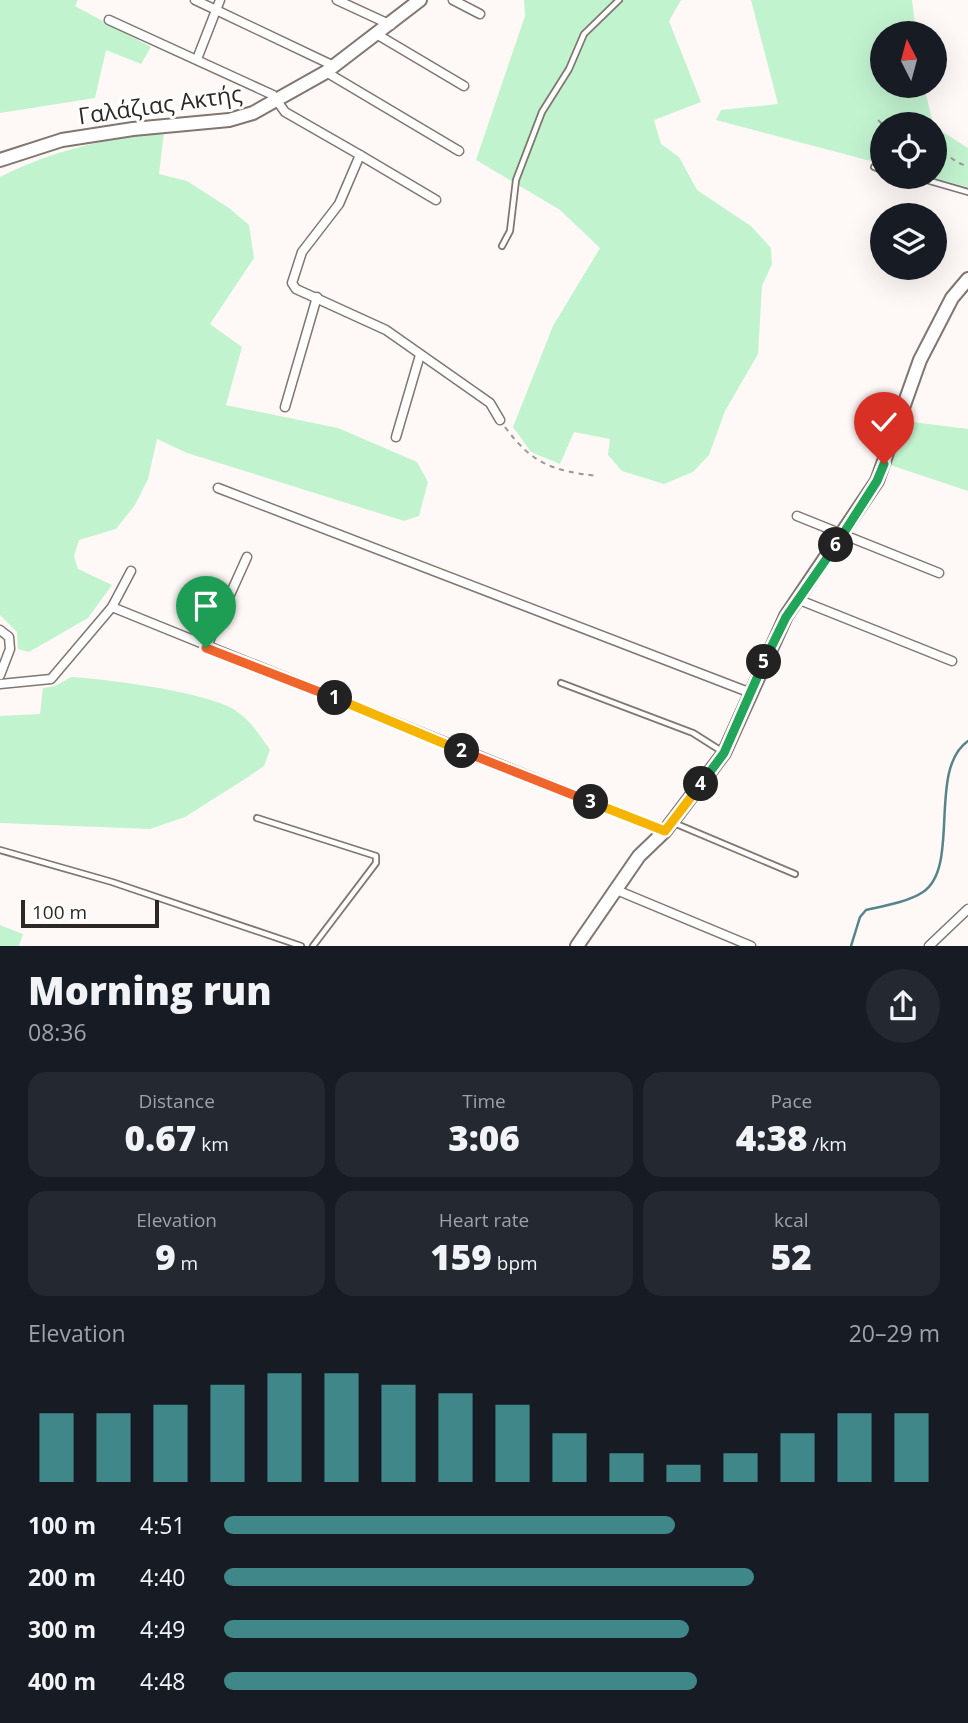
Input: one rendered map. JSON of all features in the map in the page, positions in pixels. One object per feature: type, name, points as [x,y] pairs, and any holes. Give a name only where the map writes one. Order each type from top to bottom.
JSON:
[{"type":"street","points":[[195,0],[330,69],[459,152]]},
{"type":"street","points":[[197,59],[220,0]]},
{"type":"street","points":[[337,0],[391,25]]},
{"type":"street","name":"Γαλάζιας Ακτής","points":[[0,160],[74,138],[229,120],[253,113],[330,69],[378,35],[420,0]]},
{"type":"street","points":[[453,0],[480,14]]},
{"type":"street","points":[[109,20],[197,59],[277,99],[285,112],[436,200]]},
{"type":"street","points":[[378,35],[464,86]]},
{"type":"street","points":[[360,155],[339,204],[302,253],[292,283],[296,289],[386,330],[490,403],[500,420]]},
{"type":"street","points":[[577,946],[639,856],[668,826],[724,753],[773,641],[797,600],[844,535],[877,481],[907,388],[936,326],[968,279]]},
{"type":"street","points":[[285,407],[317,297]]},
{"type":"street","points":[[396,437],[420,355]]},
{"type":"street","points":[[218,488],[751,693]]},
{"type":"street","points":[[797,516],[939,573]]},
{"type":"street","points":[[206,648],[247,557]]},
{"type":"street","points":[[0,684],[51,679],[112,607],[131,571]]},
{"type":"street","points":[[797,600],[952,662]]},
{"type":"street","points":[[112,607],[206,648],[668,826]]},
{"type":"street","points":[[0,630],[9,637],[10,649],[0,676]]},
{"type":"street","points":[[614,889],[751,946]]},
{"type":"street","points":[[929,946],[968,909]]},
{"type":"lane","points":[[502,246],[510,231],[516,180],[542,112],[569,69],[583,34],[619,0]]},
{"type":"lane","points":[[947,186],[968,192]]},
{"type":"lane","points":[[561,683],[693,733],[724,753]]},
{"type":"lane","points":[[257,818],[376,856],[376,863],[313,946]]},
{"type":"lane","points":[[668,826],[795,874]]},
{"type":"lane","points":[[0,850],[112,882],[301,946]]},
{"type":"path","points":[[947,157],[968,166]]},
{"type":"path","points":[[500,420],[530,457],[569,473],[598,476]]},
{"type":"green space","points":[[0,0],[78,0],[75,6],[151,47],[141,64],[106,50],[95,98],[0,113]]},
{"type":"green space","points":[[524,0],[681,0],[669,21],[701,102],[654,120],[661,144],[679,157],[697,190],[751,226],[771,248],[772,264],[762,286],[758,354],[725,411],[709,455],[693,472],[664,484],[622,471],[608,455],[610,439],[574,432],[560,464],[531,452],[513,427],[553,326],[600,248],[560,210],[476,160],[525,16]]},
{"type":"green space","points":[[751,0],[912,0],[915,21],[870,21],[870,98],[927,98],[930,112],[870,112],[870,161],[716,120],[721,110],[778,104]]},
{"type":"green space","points":[[164,132],[159,174],[187,181],[229,208],[249,225],[254,258],[210,324],[242,347],[226,405],[338,428],[417,462],[428,482],[419,516],[404,521],[187,453],[157,439],[148,479],[135,505],[116,529],[79,540],[74,556],[78,569],[112,585],[88,618],[29,652],[18,649],[17,632],[0,615],[0,177],[41,159],[80,147]]},
{"type":"green space","points":[[947,135],[968,148],[968,187],[947,182]]},
{"type":"green space","points":[[905,421],[968,429],[968,491],[890,465]]},
{"type":"green space","points":[[71,677],[180,692],[221,703],[245,718],[266,744],[270,750],[264,766],[185,817],[150,829],[0,823],[0,716],[40,714],[43,688],[55,686]]},
{"type":"green space","points":[[0,925],[23,934],[19,946],[0,946]]},
{"type":"waterway","points":[[851,946],[860,917],[866,910],[917,895],[934,879],[943,841],[949,773],[956,755],[968,741]]},
{"type":"route","points":[[206,648],[665,831],[724,753],[786,617],[844,535],[877,481],[884,464]]}]
